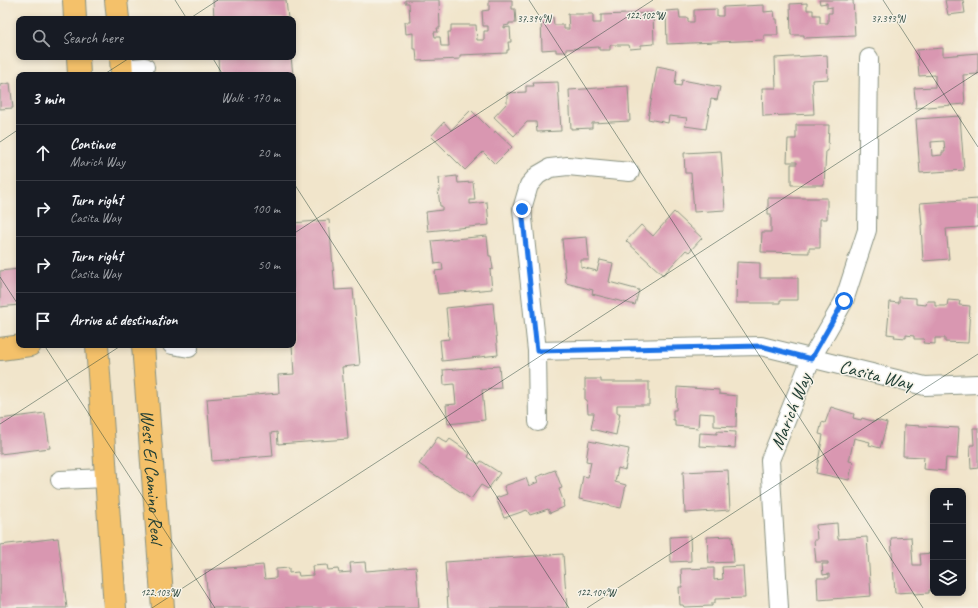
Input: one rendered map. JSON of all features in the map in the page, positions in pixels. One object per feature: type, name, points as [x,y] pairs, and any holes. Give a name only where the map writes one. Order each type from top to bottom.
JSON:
[{"type":"main road","points":[[74,0],[75,16]]},
{"type":"main road","points":[[116,0],[118,16]]},
{"type":"main road","points":[[78,60],[79,72]]},
{"type":"main road","points":[[0,349],[16,347]]},
{"type":"main road","points":[[97,348],[115,608]]},
{"type":"main road","name":"West El Camino Real","points":[[143,348],[163,608]]},
{"type":"street","name":"Marich Way","points":[[779,608],[770,460],[811,359],[844,301],[867,230],[869,58]]},
{"type":"street","points":[[121,67],[145,67]]},
{"type":"street","points":[[538,422],[537,351],[522,209],[529,185],[538,175],[550,168],[568,166],[630,172]]},
{"type":"street","name":"Casita Way","points":[[537,351],[761,346],[925,386],[978,384]]},
{"type":"street","points":[[60,480],[106,478]]},
{"type":"building","points":[[213,0],[286,0],[288,16],[214,16]]},
{"type":"building","points":[[405,0],[439,0],[440,28],[437,28],[438,32],[434,32],[435,37],[440,37],[441,46],[449,46],[448,32],[451,32],[451,25],[476,25],[477,40],[484,40],[484,31],[488,31],[488,26],[483,26],[482,11],[489,10],[489,0],[512,0],[512,9],[515,9],[516,23],[509,23],[509,25],[504,26],[504,28],[510,27],[511,42],[508,42],[509,50],[507,50],[507,53],[460,55],[460,59],[417,61],[416,49],[413,49],[413,33],[406,34],[405,22],[410,22],[409,3],[405,3]]},
{"type":"building","points":[[819,0],[853,0],[855,36],[804,38],[804,35],[791,35],[790,4],[807,3],[807,10],[813,10],[813,15],[820,15],[820,23],[828,23],[828,13],[832,13],[832,7],[827,8],[827,3],[820,4]]},
{"type":"building","points":[[945,0],[963,0],[965,13],[948,15]]},
{"type":"building","points":[[764,5],[764,12],[774,11],[775,19],[777,19],[778,35],[764,35],[764,40],[667,44],[666,11],[679,10],[680,18],[688,18],[688,22],[694,22],[694,10],[717,9],[717,16],[723,16],[723,7]]},
{"type":"building","points":[[653,13],[654,44],[641,45],[641,48],[630,49],[629,45],[610,45],[610,50],[599,50],[599,47],[566,49],[566,52],[556,52],[556,49],[542,50],[541,18],[553,17],[554,25],[564,25],[564,29],[569,29],[568,14],[593,14],[593,23],[601,23],[601,15]]},
{"type":"building","points":[[943,48],[943,56],[978,53],[978,74],[963,75],[965,104],[916,108],[914,88],[935,87],[935,75],[919,76],[917,50]]},
{"type":"building","points":[[827,55],[828,79],[812,80],[814,114],[763,116],[762,88],[776,88],[775,58]]},
{"type":"building","points":[[218,60],[291,60],[293,72],[219,72]]},
{"type":"building","points":[[657,66],[677,70],[675,85],[681,86],[682,80],[720,87],[717,100],[711,99],[706,129],[685,126],[687,118],[669,116],[668,123],[648,119]]},
{"type":"building","points":[[558,82],[561,131],[537,132],[536,122],[527,122],[514,136],[494,117],[507,103],[507,93],[526,92],[526,86],[534,86],[533,83]]},
{"type":"building","points":[[10,83],[13,108],[0,109],[0,85]]},
{"type":"building","points":[[628,86],[630,121],[592,123],[592,128],[571,129],[569,90]]},
{"type":"building","points":[[471,110],[494,133],[495,131],[512,147],[495,164],[483,152],[465,170],[431,136],[444,122],[451,130]]},
{"type":"building","points":[[960,116],[964,170],[920,173],[916,119]],"holes":[[[944,141],[945,152],[942,152],[942,155],[932,156],[931,142]]]},
{"type":"building","points":[[796,125],[829,125],[824,185],[791,185],[791,164],[797,164],[797,162],[787,162],[788,139],[796,139]]},
{"type":"building","points":[[721,151],[725,210],[694,212],[691,173],[685,173],[684,153]]},
{"type":"building","points":[[457,176],[458,183],[473,182],[475,200],[470,200],[470,204],[487,202],[489,225],[428,231],[426,212],[442,210],[438,190],[440,190],[439,178]]},
{"type":"building","points":[[768,198],[827,198],[827,219],[820,219],[820,248],[809,248],[809,253],[761,252],[762,232],[771,232],[771,214],[768,214]]},
{"type":"building","points":[[978,199],[978,227],[946,229],[949,259],[923,261],[920,203]]},
{"type":"building","points":[[674,212],[702,238],[689,252],[686,250],[663,275],[626,241],[641,225],[653,236]]},
{"type":"building","points":[[329,220],[335,290],[353,289],[360,365],[342,367],[348,439],[278,444],[277,432],[271,433],[273,456],[212,461],[207,399],[279,393],[278,375],[294,374],[292,348],[296,348],[296,223]]},
{"type":"building","points":[[487,236],[489,256],[491,256],[493,269],[490,270],[492,289],[438,294],[435,271],[443,270],[442,263],[435,264],[432,241]]},
{"type":"building","points":[[587,237],[589,260],[581,260],[581,267],[597,271],[600,260],[613,263],[609,282],[639,290],[635,305],[592,294],[593,290],[566,283],[562,239]]},
{"type":"building","points":[[737,262],[760,263],[760,278],[798,278],[798,300],[780,300],[780,303],[736,303]]},
{"type":"building","points":[[16,269],[16,305],[0,307],[0,271]]},
{"type":"building","points":[[899,297],[916,298],[916,304],[926,305],[927,301],[935,301],[935,306],[947,306],[948,300],[960,301],[959,305],[970,306],[968,343],[945,342],[945,338],[935,338],[935,344],[923,343],[924,339],[914,339],[914,336],[906,335],[906,338],[894,337],[895,335],[887,334],[890,302],[899,303]]},
{"type":"building","points":[[493,303],[498,355],[442,361],[440,340],[449,339],[446,308]]},
{"type":"building","points":[[499,366],[501,388],[482,390],[485,420],[448,424],[446,405],[456,404],[454,384],[444,385],[443,370]]},
{"type":"building","points":[[585,379],[601,379],[601,382],[649,382],[649,405],[617,405],[617,413],[620,413],[616,435],[591,429],[594,413],[588,413],[587,400],[585,400]]},
{"type":"building","points":[[677,387],[719,390],[719,394],[737,396],[736,427],[714,426],[714,414],[699,413],[698,428],[675,426],[675,420],[673,420],[673,410],[676,410]]},
{"type":"building","points":[[831,407],[854,414],[853,418],[861,420],[862,418],[875,422],[876,420],[887,423],[880,448],[869,445],[870,442],[854,438],[849,461],[853,462],[849,480],[816,473],[823,435],[819,434],[822,422],[825,423]]},
{"type":"building","points":[[45,413],[50,448],[0,454],[0,419]]},
{"type":"building","points":[[904,425],[959,428],[957,459],[946,458],[945,471],[923,469],[924,457],[903,456]]},
{"type":"building","points":[[973,428],[978,428],[978,468],[971,469],[970,445],[974,445]]},
{"type":"building","points":[[717,431],[736,432],[735,448],[699,446],[700,433],[717,434]]},
{"type":"building","points":[[438,437],[447,443],[450,439],[470,453],[468,457],[479,464],[481,461],[500,473],[488,489],[481,485],[471,499],[419,464]]},
{"type":"building","points":[[589,441],[629,449],[625,470],[618,468],[615,482],[626,485],[621,508],[579,499],[583,476],[588,477],[591,462],[586,461]]},
{"type":"building","points":[[555,470],[562,488],[559,489],[564,507],[550,513],[548,509],[530,515],[527,510],[504,518],[496,498],[507,494],[504,486],[526,478],[529,486],[538,482],[536,477]]},
{"type":"building","points":[[728,470],[730,510],[685,513],[683,472]]},
{"type":"building","points":[[837,523],[838,539],[867,537],[871,596],[818,600],[817,578],[829,578],[829,574],[823,575],[822,564],[828,564],[828,562],[816,562],[814,540],[817,540],[816,525]]},
{"type":"building","points":[[690,536],[691,561],[671,562],[670,537]]},
{"type":"building","points":[[732,536],[734,562],[709,563],[707,537]]},
{"type":"building","points":[[911,537],[913,565],[921,565],[920,554],[930,553],[929,593],[895,593],[891,538]]},
{"type":"building","points":[[58,538],[67,608],[0,608],[0,545]]},
{"type":"building","points":[[563,554],[567,608],[448,608],[445,562]]},
{"type":"building","points":[[365,562],[366,571],[416,567],[419,608],[209,608],[205,570],[263,565],[265,579],[276,578],[276,569],[289,568],[289,573],[298,572],[299,576],[313,575],[312,566],[327,565],[328,570],[338,569],[339,573],[351,572],[350,563]]},
{"type":"building","points":[[743,566],[745,598],[715,599],[715,603],[712,603],[712,606],[684,607],[683,605],[680,605],[679,587],[682,587],[681,569],[714,568],[714,580],[723,579],[722,567]]},
{"type":"route","points":[[522,209],[537,351],[761,346],[811,359],[844,301]]}]
